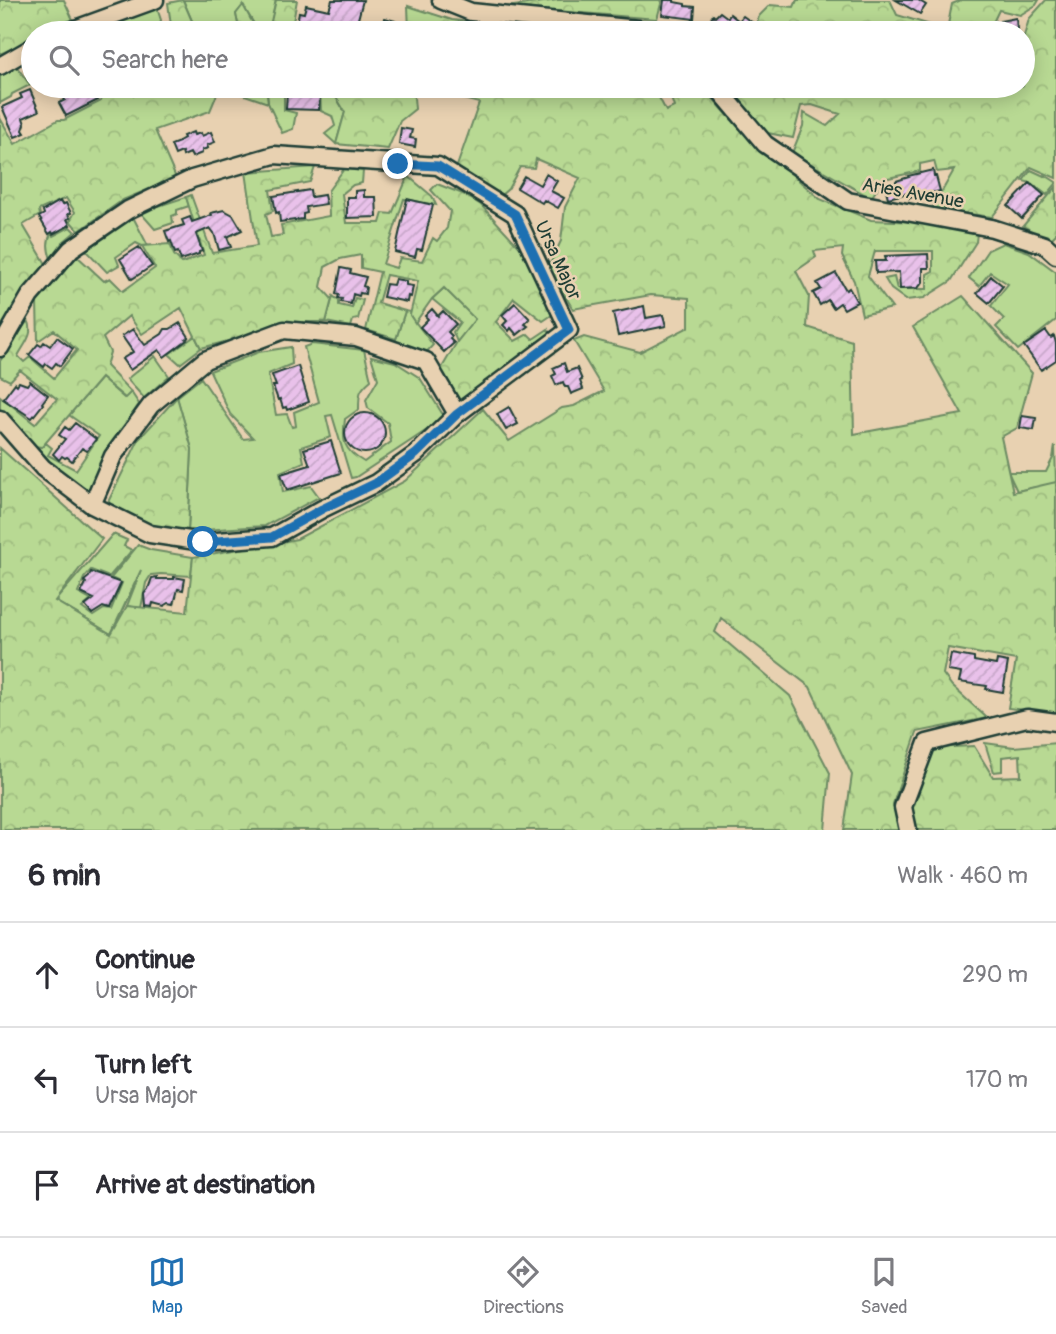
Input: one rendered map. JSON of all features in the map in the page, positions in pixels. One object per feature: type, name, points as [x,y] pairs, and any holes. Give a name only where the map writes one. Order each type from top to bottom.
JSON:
[{"type":"street","points":[[97,21],[155,0]]},
{"type":"street","points":[[441,0],[471,12],[559,21]]},
{"type":"street","points":[[0,66],[21,54]]},
{"type":"street","name":"Aries Avenue","points":[[726,98],[765,144],[848,201],[992,228],[1045,245],[1056,255]]},
{"type":"street","name":"Ursa Major","points":[[0,348],[30,296],[71,249],[128,210],[192,179],[274,155],[438,166],[515,214],[569,330],[457,414],[416,454],[376,483],[272,537],[203,542],[150,534],[92,505],[43,468],[0,419]]},
{"type":"street","points":[[92,505],[113,456],[151,405],[205,360],[284,330],[356,337],[426,361],[457,414]]},
{"type":"street","points":[[908,830],[904,807],[927,743],[1027,718],[1056,722]]},
{"type":"green space","points":[[0,0],[64,0],[74,21],[21,21],[21,44],[0,54]]},
{"type":"green space","points":[[183,0],[276,0],[272,21],[252,21],[243,6],[236,14],[237,21],[192,21]]},
{"type":"green space","points":[[183,0],[192,21],[170,21],[168,3]]},
{"type":"green space","points":[[276,0],[297,0],[293,21],[271,21]]},
{"type":"green space","points":[[558,0],[662,0],[657,19],[506,7]]},
{"type":"green space","points":[[797,0],[890,0],[897,15],[917,21],[758,21],[770,5],[794,7]]},
{"type":"green space","points":[[961,0],[1039,0],[1020,15],[999,10],[994,21],[949,21],[952,4]]},
{"type":"green space","points":[[1046,0],[1056,0],[1056,178],[1031,167],[992,217],[932,209],[954,170],[937,172],[934,161],[920,164],[920,171],[884,179],[871,198],[792,153],[803,126],[804,113],[827,126],[840,114],[812,105],[801,106],[793,138],[768,133],[736,98],[1035,98],[1035,21],[1029,19]]},
{"type":"green space","points":[[156,5],[161,20],[161,21],[121,21]]},
{"type":"green space","points":[[243,5],[252,21],[237,21],[236,14]]},
{"type":"green space","points":[[408,6],[461,21],[409,21]]},
{"type":"green space","points":[[17,67],[21,73],[21,90],[0,103],[0,76]]},
{"type":"green space","points":[[102,98],[215,98],[210,111],[155,130],[176,178],[123,200],[79,231],[70,221],[75,212],[66,198],[39,210],[40,215],[23,225],[49,269],[20,301],[0,330],[0,118],[15,144],[58,120],[64,120],[101,101]]},
{"type":"green space","points":[[254,98],[267,98],[268,103]]},
{"type":"green space","points":[[267,98],[284,98],[284,110],[296,113],[293,129],[282,133]]},
{"type":"green space","points":[[320,98],[337,98],[345,112],[336,144],[325,134],[335,126],[332,116],[321,111]]},
{"type":"green space","points":[[337,98],[414,98],[415,109],[400,121],[388,149],[336,144],[345,112]]},
{"type":"green space","points":[[460,98],[659,98],[666,111],[674,107],[671,98],[713,98],[739,128],[820,199],[871,220],[919,222],[977,233],[976,242],[951,281],[924,298],[906,300],[891,289],[885,279],[894,277],[897,289],[927,289],[927,274],[933,271],[933,251],[875,251],[868,276],[892,308],[862,315],[854,281],[842,256],[843,248],[814,251],[816,257],[796,271],[809,296],[807,327],[852,341],[854,434],[962,414],[913,327],[963,296],[1032,373],[1017,428],[1001,437],[1013,492],[1056,482],[1056,714],[1008,708],[1016,660],[948,648],[943,674],[952,686],[987,718],[917,732],[893,804],[899,830],[844,830],[852,775],[810,687],[721,618],[715,632],[790,696],[830,773],[825,830],[0,830],[0,448],[102,539],[55,601],[111,634],[127,606],[187,612],[193,557],[297,539],[405,481],[483,409],[509,441],[562,408],[574,406],[604,391],[574,341],[584,337],[640,352],[689,327],[689,298],[651,295],[573,309],[548,268],[561,241],[565,207],[580,178],[536,159],[534,168],[520,167],[508,189],[500,196],[456,169],[479,103]]},
{"type":"green space","points":[[315,167],[310,182],[270,190],[273,211],[266,214],[271,237],[283,235],[281,225],[329,216],[328,191],[344,169],[363,171],[362,183],[353,185],[342,194],[346,223],[380,223],[383,213],[392,214],[408,176],[432,196],[436,205],[404,199],[383,264],[396,268],[400,258],[422,261],[433,238],[437,241],[447,228],[450,211],[431,190],[437,184],[463,194],[481,205],[527,255],[555,313],[543,321],[514,298],[496,322],[515,341],[528,334],[533,339],[548,329],[551,337],[460,403],[440,371],[475,319],[444,288],[432,299],[415,323],[410,315],[418,281],[386,275],[378,303],[405,311],[396,339],[366,330],[380,272],[361,268],[361,255],[340,259],[325,267],[321,287],[332,299],[326,322],[302,322],[201,348],[181,308],[142,334],[129,316],[103,338],[110,352],[106,366],[131,392],[125,398],[101,378],[42,447],[33,446],[0,413],[0,396],[35,424],[57,399],[20,370],[10,381],[0,376],[0,361],[28,320],[30,334],[18,356],[24,362],[30,357],[54,378],[77,350],[54,330],[38,341],[37,302],[77,256],[104,281],[110,278],[123,291],[155,268],[142,246],[170,244],[174,255],[182,263],[204,255],[186,197],[191,195],[212,253],[257,246],[246,172]]},
{"type":"green space","points":[[1031,170],[1056,182],[1047,195],[1031,183],[1023,181]]},
{"type":"green space","points":[[1056,187],[1056,234],[1049,241],[1023,226]]},
{"type":"green space","points":[[186,197],[189,206],[177,210],[177,214],[172,216],[173,223],[155,229],[140,212]]},
{"type":"green space","points":[[133,217],[148,246],[136,243],[116,257],[119,265],[107,272],[86,250]]},
{"type":"green space","points":[[70,227],[75,232],[62,243],[51,259],[48,240],[51,234],[53,236]]},
{"type":"green space","points":[[1003,243],[1029,252],[1056,272],[1056,320],[1018,350],[996,327],[1004,319],[991,306],[1008,284],[990,272],[979,286],[969,278],[988,250]]},
{"type":"green space","points":[[444,288],[476,319],[457,342],[453,332],[460,322],[432,299]]},
{"type":"green space","points":[[333,296],[339,301],[339,305],[352,308],[355,298],[363,300],[358,319],[353,320],[351,327],[326,322]]},
{"type":"green space","points":[[405,311],[411,312],[410,315],[433,345],[423,356],[396,344]]},
{"type":"green space","points":[[195,336],[201,348],[180,364],[169,354]]},
{"type":"green space","points":[[312,344],[364,350],[371,380],[360,392],[359,409],[345,419],[344,433],[348,449],[364,462],[391,442],[388,423],[368,408],[366,400],[378,379],[371,356],[395,362],[420,378],[445,418],[351,478],[332,415],[326,416],[331,437],[301,447],[304,462],[280,472],[283,492],[311,486],[319,497],[265,526],[188,531],[192,449],[177,397],[201,378],[243,439],[253,438],[230,414],[210,371],[259,352],[291,347],[292,364],[268,374],[276,415],[287,414],[292,427],[296,426],[294,412],[319,402],[304,347]]},
{"type":"green space","points":[[155,356],[169,376],[144,398],[127,379]]},
{"type":"green space","points":[[101,378],[124,398],[131,392],[139,404],[112,446],[87,494],[33,450],[33,446],[42,447],[46,443],[52,448],[48,455],[76,470],[99,436],[69,415]]},
{"type":"green space","points":[[177,397],[192,449],[188,531],[161,530],[106,506],[139,439]]},
{"type":"green space","points":[[1055,446],[1056,483],[1017,491],[1008,472],[1046,472]]},
{"type":"green space","points":[[113,534],[127,540],[124,546],[132,550],[109,577],[91,570],[84,578],[78,593],[91,600],[82,608],[93,616],[104,609],[111,610],[122,583],[111,578],[138,545],[151,550],[193,557],[191,576],[151,575],[146,583],[141,608],[127,606],[141,570],[111,634],[55,601]]},
{"type":"green space","points":[[985,743],[1014,747],[1056,743],[1056,830],[912,830],[907,808],[929,748],[974,746],[993,777],[1021,776],[1020,755],[1002,757],[1002,771],[994,772]]},
{"type":"building","points":[[332,0],[363,0],[358,21],[297,21],[299,12],[304,13],[306,5],[329,10]]},
{"type":"building","points":[[664,0],[674,0],[685,6],[695,7],[694,19],[662,15]]},
{"type":"building","points":[[896,0],[918,0],[926,5],[920,14]]},
{"type":"building","points":[[720,12],[728,18],[730,14],[739,21],[709,21],[713,15],[715,17]]},
{"type":"building","points":[[22,98],[33,98],[39,111],[23,118],[25,133],[15,137],[2,107]]},
{"type":"building","points":[[64,98],[98,100],[66,116],[59,103],[65,100]]},
{"type":"building","points":[[287,98],[320,98],[319,110],[286,109]]},
{"type":"building","points":[[401,128],[412,130],[410,138],[416,139],[415,147],[399,144]]},
{"type":"building","points":[[193,132],[194,135],[201,133],[202,136],[211,132],[215,142],[207,145],[208,148],[202,150],[202,153],[192,157],[190,153],[183,156],[182,152],[175,155],[171,145]]},
{"type":"building","points":[[933,170],[940,191],[909,198],[908,193],[888,198],[885,186],[908,176]]},
{"type":"building","points":[[546,174],[557,181],[551,191],[564,198],[558,208],[544,200],[542,203],[517,188],[524,176],[540,185]]},
{"type":"building","points":[[1030,183],[1044,195],[1022,219],[1008,206]]},
{"type":"building","points":[[310,190],[311,197],[324,195],[326,204],[306,207],[307,213],[303,214],[303,219],[280,222],[273,196]]},
{"type":"building","points":[[364,190],[364,197],[376,197],[377,217],[347,218],[347,197],[355,197],[355,191]]},
{"type":"building","points":[[407,199],[433,205],[422,250],[417,249],[415,257],[395,252]]},
{"type":"building","points":[[60,201],[62,205],[66,203],[71,213],[67,219],[70,225],[49,234],[39,217],[44,214],[43,211]]},
{"type":"building","points":[[224,210],[233,215],[242,230],[227,237],[231,247],[219,250],[210,228],[196,234],[202,251],[181,260],[165,231],[184,225],[182,220],[190,217],[192,222]]},
{"type":"building","points":[[139,247],[152,266],[132,279],[120,259]]},
{"type":"building","points":[[928,254],[929,268],[923,268],[923,282],[918,288],[900,289],[899,272],[876,273],[875,261],[886,261],[885,256]]},
{"type":"building","points":[[341,268],[366,277],[363,286],[366,287],[365,294],[353,294],[351,304],[341,302],[342,299],[336,294]]},
{"type":"building","points":[[836,273],[857,302],[844,309],[840,303],[833,308],[828,300],[820,305],[813,293],[821,289],[817,283]]},
{"type":"building","points":[[991,276],[1003,286],[989,303],[977,293]]},
{"type":"building","points":[[395,279],[406,281],[406,285],[413,286],[407,302],[383,297],[386,284],[393,285]]},
{"type":"building","points":[[515,303],[530,319],[525,324],[528,326],[517,335],[511,328],[509,331],[503,325],[507,321],[502,315]]},
{"type":"building","points":[[644,306],[646,318],[663,315],[666,326],[618,336],[613,313]]},
{"type":"building","points":[[432,309],[438,316],[443,311],[456,324],[448,332],[454,343],[444,352],[420,327],[428,319],[425,316]]},
{"type":"building","points":[[180,323],[189,337],[187,340],[164,357],[159,350],[130,370],[122,359],[133,352],[122,336],[133,329],[145,345],[165,329]]},
{"type":"building","points":[[1046,331],[1051,338],[1054,336],[1056,360],[1041,370],[1024,346]]},
{"type":"building","points":[[57,337],[73,349],[60,366],[56,363],[52,368],[46,364],[44,367],[29,355],[38,344],[41,346],[44,342],[50,346]]},
{"type":"building","points":[[564,363],[567,372],[577,368],[583,389],[571,394],[563,382],[556,385],[552,376],[556,374],[553,368]]},
{"type":"building","points":[[298,366],[309,402],[287,410],[286,407],[283,408],[280,399],[278,400],[272,375]]},
{"type":"building","points":[[30,381],[48,395],[32,418],[3,399],[15,383],[27,385]]},
{"type":"building","points":[[509,407],[518,424],[506,430],[497,414]]},
{"type":"building","points":[[365,413],[379,419],[385,433],[379,447],[365,453],[351,447],[345,433],[351,419]]},
{"type":"building","points":[[1022,416],[1036,418],[1034,430],[1020,428]]},
{"type":"building","points":[[75,423],[96,439],[87,451],[82,448],[72,461],[62,456],[59,460],[53,454],[65,439],[59,435],[65,427],[69,430]]},
{"type":"building","points":[[331,441],[341,473],[287,490],[281,474],[310,465],[304,449]]},
{"type":"building","points":[[91,572],[121,583],[109,609],[103,607],[92,614],[85,606],[94,599],[81,593],[86,583],[84,581]]},
{"type":"building","points":[[152,578],[185,579],[183,590],[178,589],[174,604],[164,606],[153,603],[152,607],[145,606],[144,594]]},
{"type":"building","points":[[951,654],[996,665],[997,660],[1008,662],[1003,692],[986,689],[987,686],[959,682],[961,673],[948,671]]},
{"type":"route","points":[[203,542],[272,537],[376,483],[416,454],[457,414],[569,330],[515,214],[438,166],[398,164]]}]
